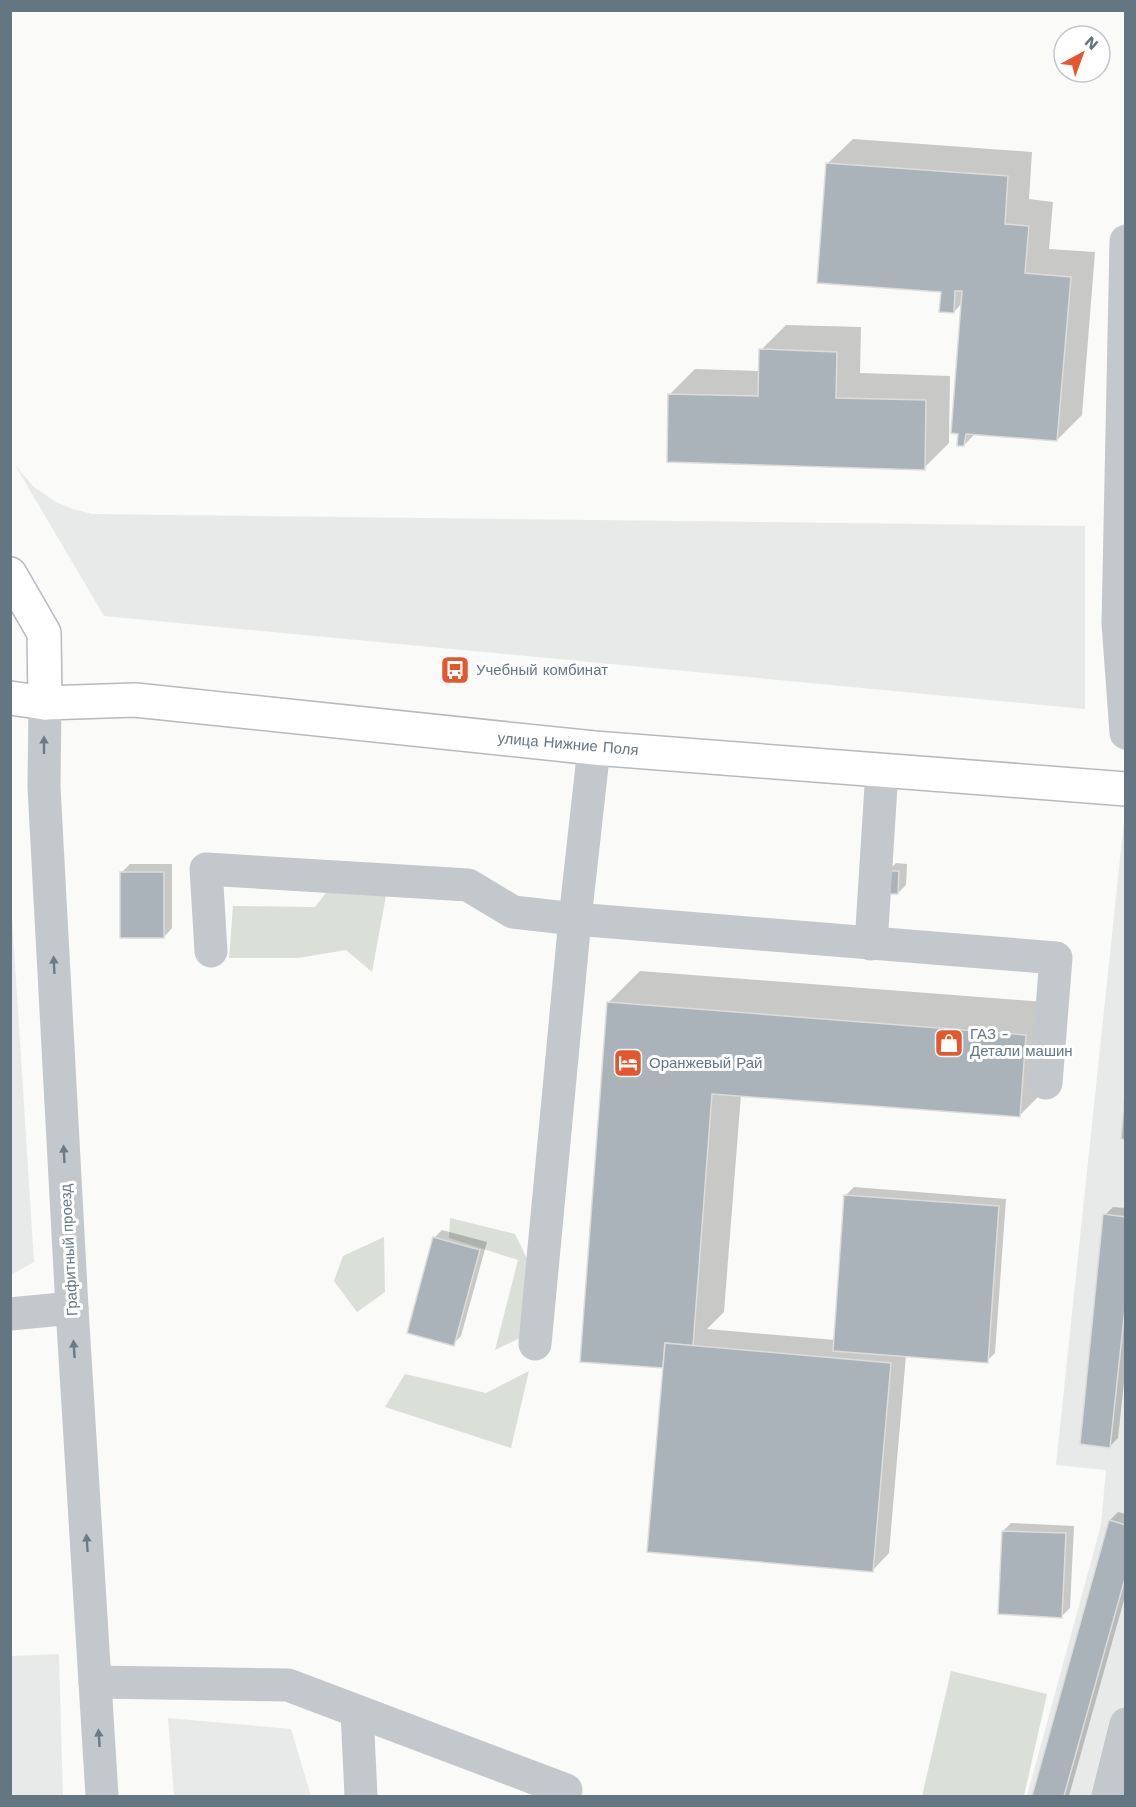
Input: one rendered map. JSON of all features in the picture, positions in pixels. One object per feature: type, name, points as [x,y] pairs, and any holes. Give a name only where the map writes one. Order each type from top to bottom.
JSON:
[{"type":"main road","points":[[10,574],[44,633],[45,703]]},
{"type":"main road","name":"улица Нижние Поля","points":[[10,698],[45,703],[135,700],[594,748],[1125,789]]},
{"type":"street","points":[[1125,241],[1118,623],[1125,733]]},
{"type":"street","name":"Графитный проезд","points":[[45,703],[44,787],[72,1308],[102,1797]]},
{"type":"street","points":[[535,1344],[575,920],[594,748]]},
{"type":"street","points":[[871,944],[882,770]]},
{"type":"street","points":[[211,951],[206,868],[468,885],[513,912],[575,920],[1056,958],[1046,1083]]},
{"type":"street","points":[[10,1314],[72,1308]]},
{"type":"street","points":[[95,1682],[288,1685],[566,1790]]},
{"type":"street","points":[[357,1712],[361,1797]]},
{"type":"street","points":[[1108,1797],[1125,1724]]},
{"type":"shaded area","points":[[15,465],[34,487],[56,502],[92,514],[1085,526],[1085,709],[104,616]]},
{"type":"shaded area","points":[[1124,821],[1125,1796],[1027,1796],[1101,1525],[1106,1470],[1056,1465]]},
{"type":"shaded area","points":[[10,885],[34,1262],[11,1275],[10,1275]]},
{"type":"shaded area","points":[[329,889],[387,890],[372,972],[346,950],[298,958],[229,958],[233,906],[315,907]]},
{"type":"shaded area","points":[[450,1218],[515,1234],[533,1271],[522,1337],[495,1350],[518,1260],[449,1238]]},
{"type":"shaded area","points":[[384,1237],[385,1292],[357,1312],[334,1281],[343,1256]]},
{"type":"shaded area","points":[[529,1371],[511,1448],[385,1407],[405,1374],[486,1393]]},
{"type":"shaded area","points":[[59,1654],[63,1796],[11,1796],[11,1656]]},
{"type":"shaded area","points":[[951,1671],[1047,1694],[1024,1796],[922,1796]]},
{"type":"shaded area","points":[[168,1718],[291,1729],[311,1796],[174,1796]]},
{"type":"building","points":[[826,163],[1008,176],[1005,224],[1029,226],[1025,273],[1071,277],[1057,441],[966,434],[964,446],[957,446],[958,434],[951,433],[962,291],[955,291],[954,313],[939,312],[941,292],[817,283]]},
{"type":"building","points":[[759,349],[837,352],[836,398],[926,400],[925,470],[667,462],[668,394],[758,396]]},
{"type":"building","points":[[886,871],[899,871],[898,894],[885,894]]},
{"type":"building","points":[[120,872],[164,872],[164,938],[120,938]]},
{"type":"building","points":[[607,1002],[1026,1035],[1020,1117],[712,1094],[693,1346],[665,1343],[663,1368],[580,1362]]},
{"type":"building","points":[[1126,1080],[1126,1140],[1121,1139]]},
{"type":"building","points":[[844,1195],[999,1206],[988,1363],[833,1351]]},
{"type":"building","points":[[1103,1214],[1126,1217],[1126,1299],[1110,1448],[1080,1444]]},
{"type":"building","points":[[433,1237],[480,1250],[454,1346],[407,1333]]},
{"type":"building","points":[[665,1343],[891,1363],[873,1572],[647,1552]]},
{"type":"building","points":[[1109,1520],[1126,1525],[1126,1575],[1064,1796],[1032,1796]]},
{"type":"building","points":[[1002,1531],[1066,1533],[1062,1618],[998,1614]]},
{"type":"place","name":"Учебный комбинат","points":[[455,670]]},
{"type":"place","name":"ГАЗ - Детали машин","points":[[949,1043]]},
{"type":"place","name":"Оранжевый Рай","points":[[628,1063]]}]
